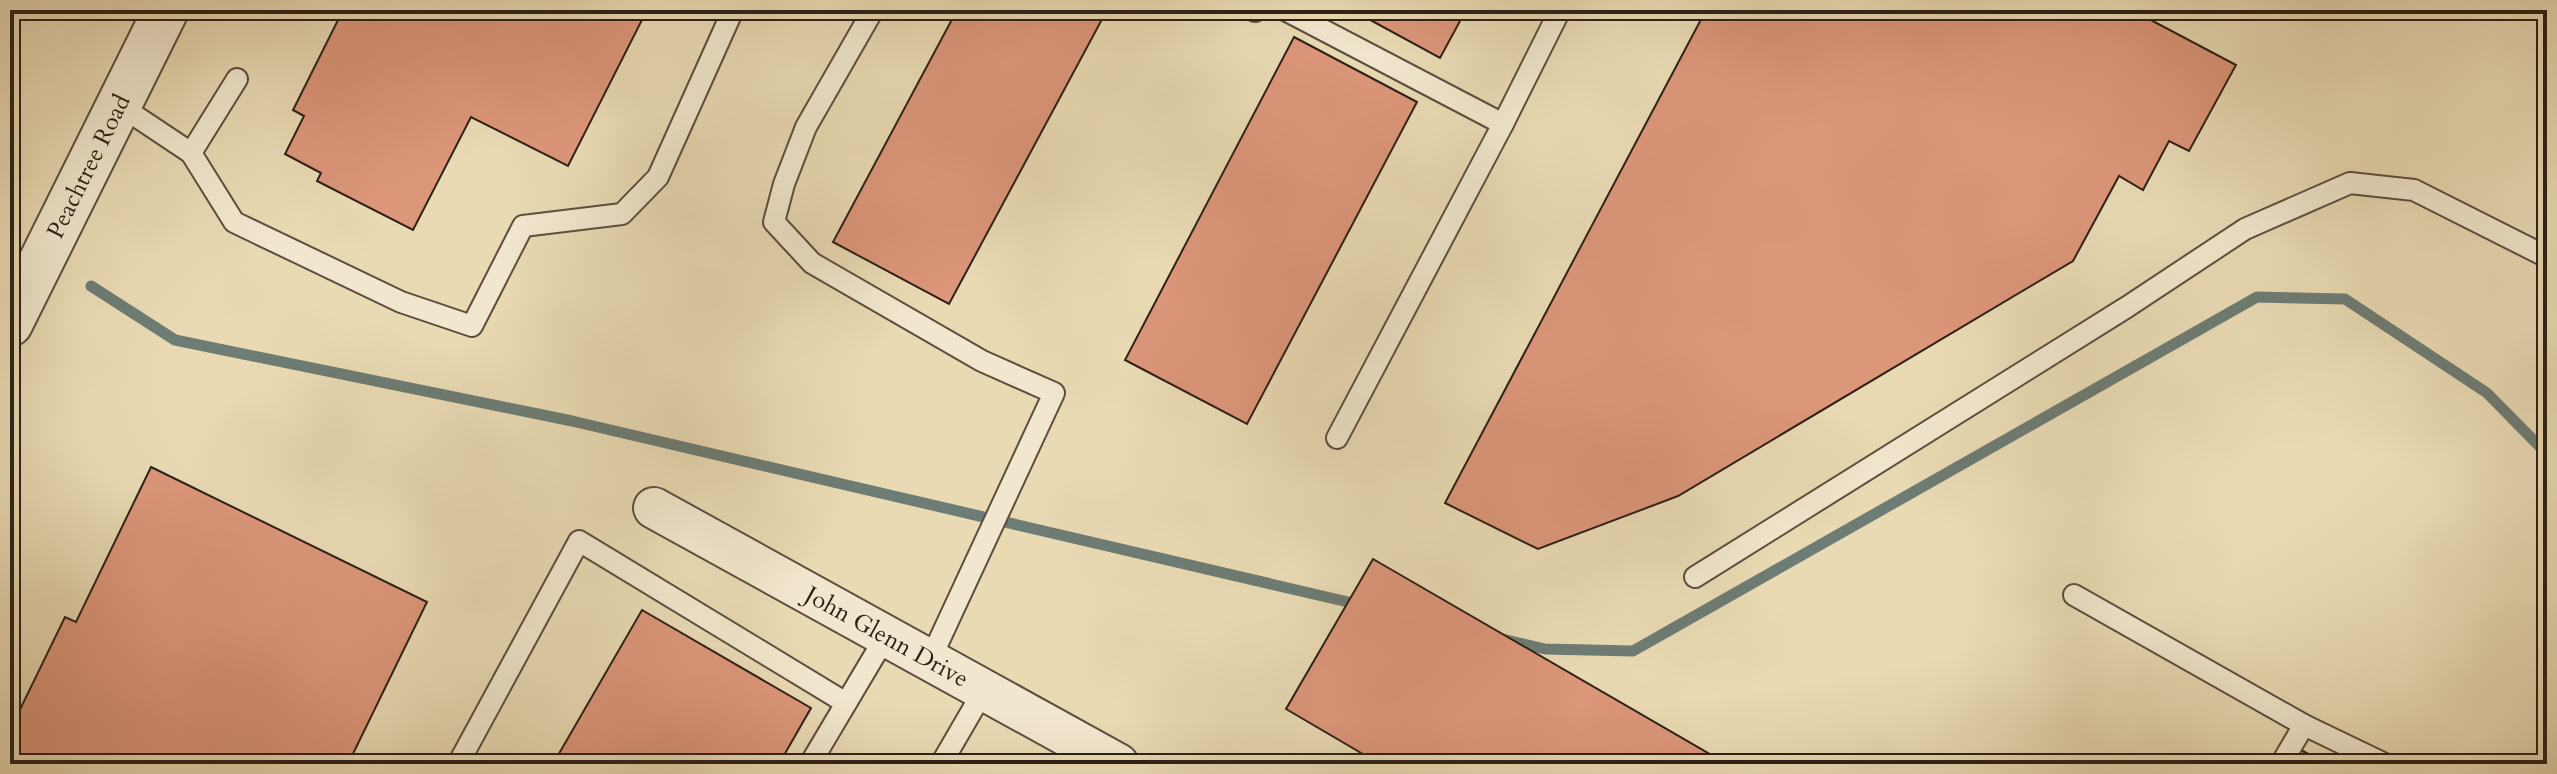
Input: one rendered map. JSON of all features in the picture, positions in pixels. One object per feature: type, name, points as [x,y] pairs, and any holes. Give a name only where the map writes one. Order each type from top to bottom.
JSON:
[{"type":"street","name":"Peachtree Road","points":[[10,324],[166,10]]},
{"type":"street","name":"John Glenn Drive","points":[[654,508],[1118,764]]},
{"type":"lane","points":[[119,105],[191,153],[234,222],[401,302],[472,326],[523,226],[622,214],[658,177],[733,10]]},
{"type":"lane","points":[[873,10],[806,127],[784,184],[774,222],[812,263],[982,361],[1054,393],[930,660]]},
{"type":"lane","points":[[1285,10],[1503,124]]},
{"type":"lane","points":[[1337,438],[1560,10]]},
{"type":"lane","points":[[191,153],[237,79]]},
{"type":"lane","points":[[1695,577],[2127,307],[2245,229],[2350,183],[2414,190],[2547,257]]},
{"type":"lane","points":[[458,764],[579,541],[846,703]]},
{"type":"lane","points":[[2074,595],[2304,725],[2385,764]]},
{"type":"lane","points":[[810,764],[886,636]]},
{"type":"lane","points":[[941,764],[984,690]]},
{"type":"lane","points":[[2281,764],[2304,725]]},
{"type":"lane","points":[[941,764],[950,764]]},
{"type":"building","points":[[343,10],[637,10],[645,14],[568,166],[471,117],[413,230],[317,181],[321,173],[285,154],[304,116],[293,110]]},
{"type":"building","points":[[957,10],[1107,10],[949,304],[833,242]]},
{"type":"building","points":[[1352,10],[1466,10],[1440,58]]},
{"type":"building","points":[[1706,10],[2132,10],[2236,65],[2189,151],[2169,141],[2143,190],[2119,176],[2073,261],[1678,496],[1538,549],[1445,503]]},
{"type":"building","points":[[2547,10],[2547,25],[2519,11]]},
{"type":"building","points":[[1294,37],[1417,102],[1247,424],[1125,360]]},
{"type":"building","points":[[151,467],[427,602],[350,760],[338,754],[333,764],[10,764],[10,730],[65,617],[76,622]]},
{"type":"building","points":[[1373,559],[1727,764],[1380,764],[1286,709]]},
{"type":"building","points":[[642,610],[811,708],[779,764],[553,764]]},
{"type":"building","points":[[2299,749],[2327,764],[2290,764]]},
{"type":"waterway","points":[[10,241],[14,244]]},
{"type":"waterway","points":[[91,286],[175,340],[572,421],[1361,605]]},
{"type":"waterway","points":[[1502,639],[1545,649],[1633,651],[2257,297],[2345,299],[2487,393],[2547,454]]}]
